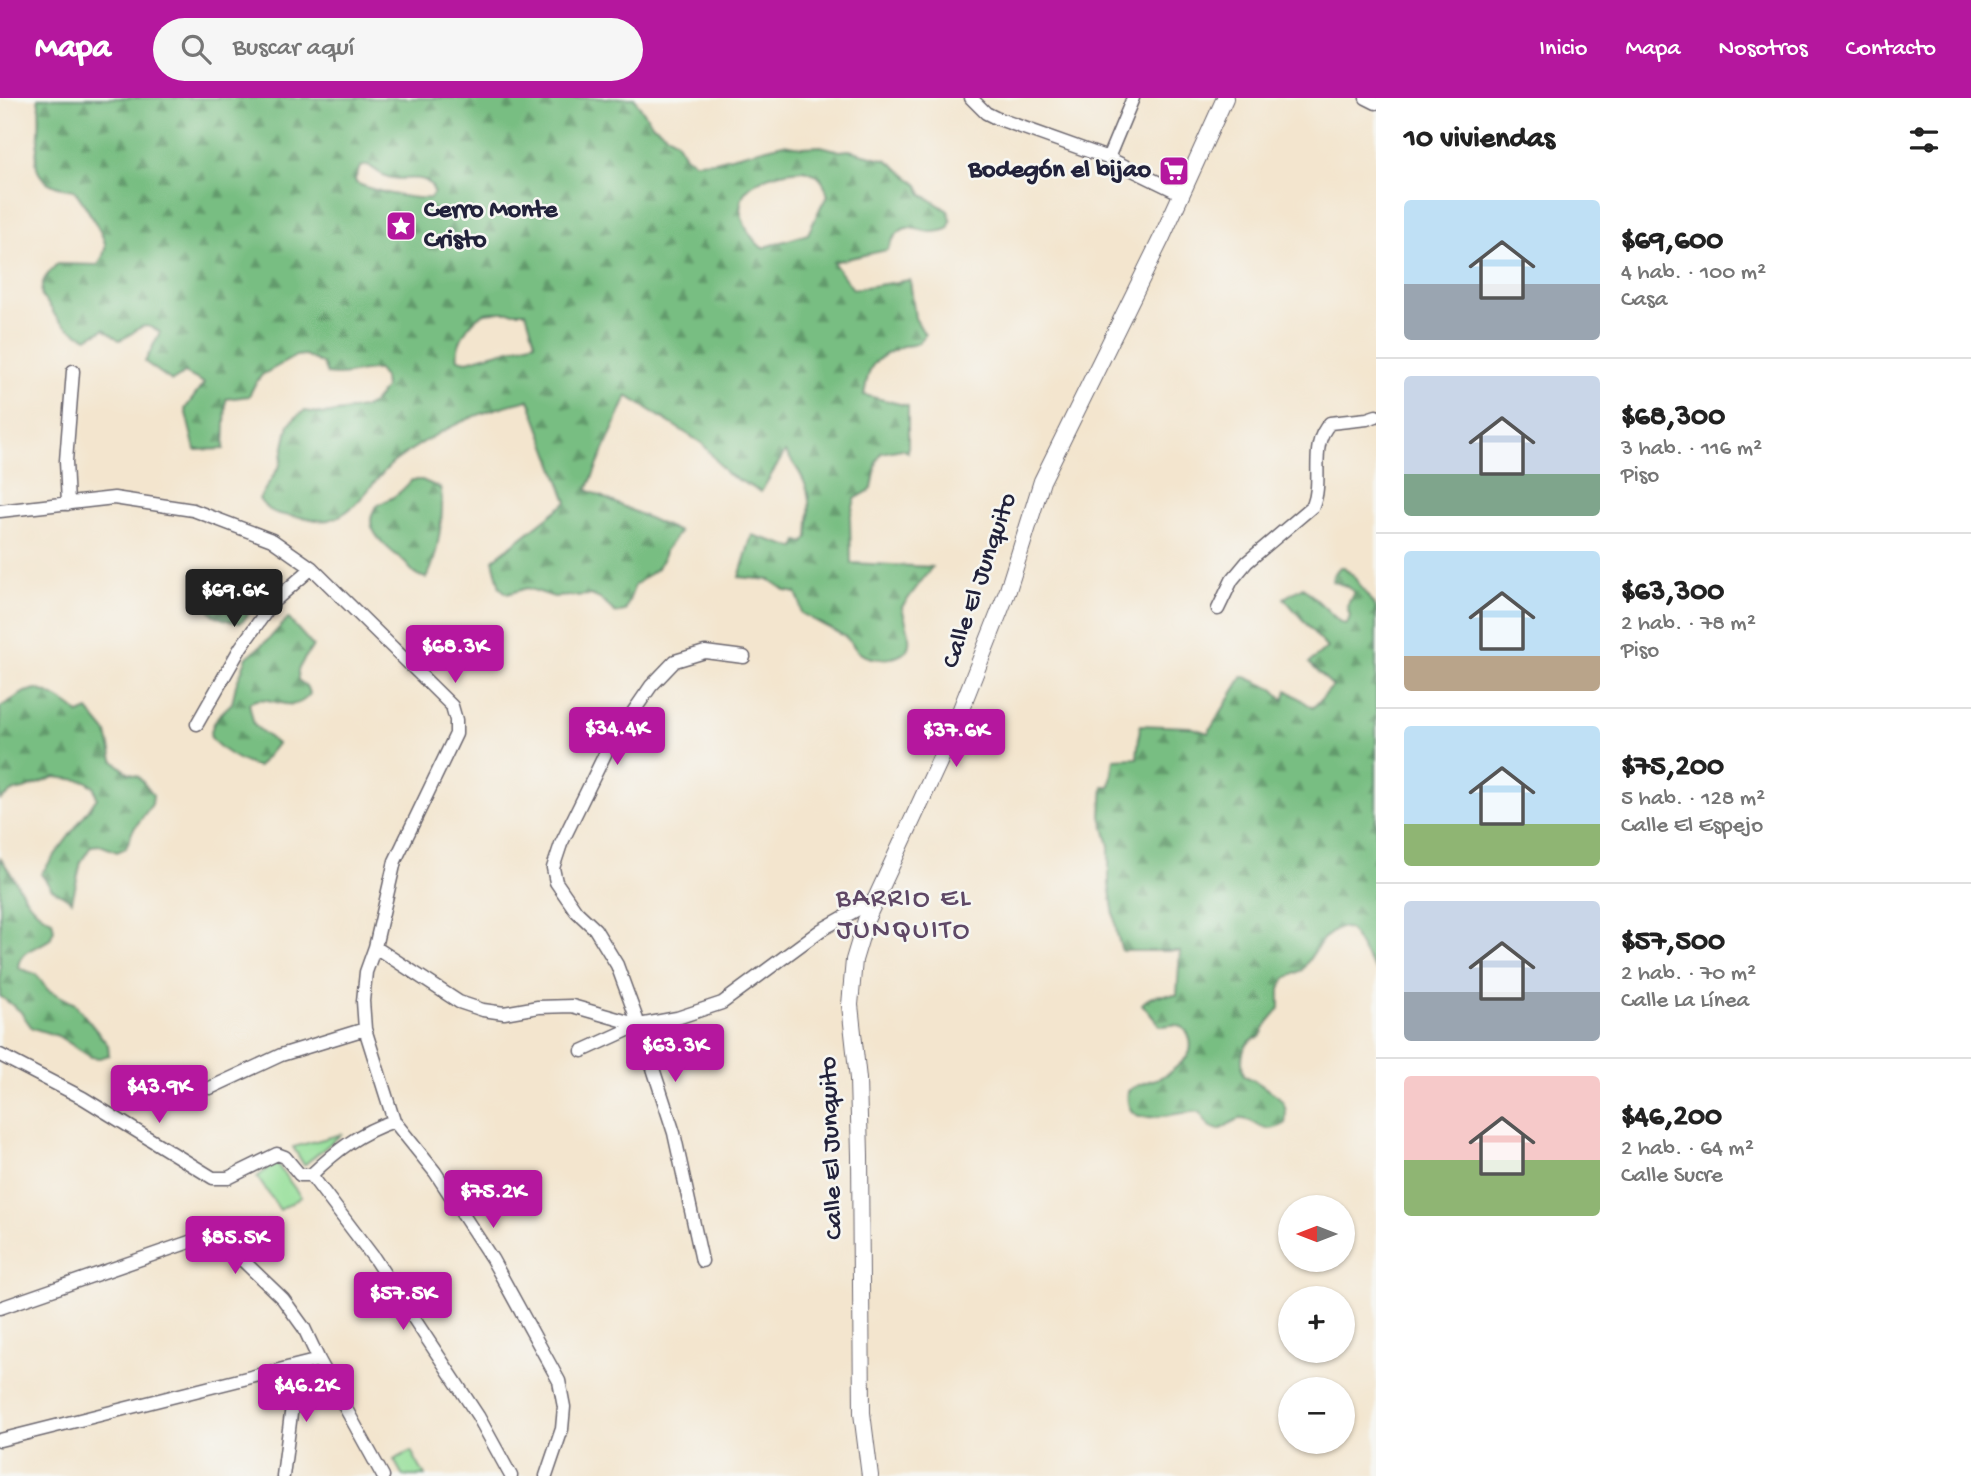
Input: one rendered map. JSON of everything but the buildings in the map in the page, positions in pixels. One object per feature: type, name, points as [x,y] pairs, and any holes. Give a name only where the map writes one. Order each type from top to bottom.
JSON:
[{"type":"street","points":[[971,98],[986,113],[996,118],[1108,158],[1182,194]]},
{"type":"street","points":[[1108,158],[1133,98]]},
{"type":"street","name":"Calle El Junquito","points":[[870,1476],[862,1413],[860,1143],[858,1079],[850,1005],[854,960],[866,920],[956,723],[1008,590],[1042,481],[1182,194],[1225,98]]},
{"type":"street","points":[[1366,98],[1376,103]]},
{"type":"street","points":[[68,504],[66,461],[73,371]]},
{"type":"street","points":[[1218,609],[1232,580],[1247,562],[1313,506],[1318,495],[1319,442],[1323,430],[1330,423],[1376,416]]},
{"type":"street","points":[[0,511],[114,498],[193,510],[272,540],[312,568],[452,706],[456,734],[395,861],[375,947],[366,972],[363,1002],[365,1029],[394,1121],[435,1172],[492,1259],[559,1381],[564,1407],[562,1429],[546,1476]]},
{"type":"street","points":[[197,724],[241,647],[273,603],[312,568]]},
{"type":"street","points":[[702,1261],[674,1133],[639,1025],[612,955],[556,882],[553,868],[607,750],[651,686],[675,661],[705,652],[744,657]]},
{"type":"street","points":[[582,1051],[639,1025],[677,1018],[722,1003],[821,930],[876,899]]},
{"type":"street","points":[[375,947],[459,1002],[483,1010],[504,1013],[538,1007],[572,1006],[639,1025]]},
{"type":"street","points":[[210,1088],[281,1055],[365,1029]]},
{"type":"street","points":[[0,1055],[83,1098],[214,1178],[228,1178],[277,1154],[285,1157],[300,1175],[310,1175],[343,1146],[365,1132],[394,1121]]},
{"type":"street","points":[[310,1175],[381,1269],[478,1416],[511,1476]]},
{"type":"street","points":[[0,1308],[201,1238],[217,1239],[283,1299],[304,1328],[383,1476]]},
{"type":"street","points":[[0,1440],[319,1360]]},
{"type":"street","points":[[283,1476],[297,1367]]},
{"type":"green space","points":[[38,98],[634,98],[652,124],[676,141],[686,157],[695,162],[715,161],[783,144],[849,150],[887,160],[918,185],[922,194],[948,211],[951,220],[948,229],[928,232],[907,228],[894,237],[887,250],[833,262],[853,289],[910,280],[915,318],[925,335],[915,344],[902,346],[884,355],[871,368],[864,395],[908,406],[908,452],[902,449],[881,453],[872,489],[855,499],[850,519],[851,563],[932,567],[902,607],[909,635],[907,650],[890,658],[863,655],[844,636],[801,613],[796,593],[786,591],[770,580],[739,577],[752,535],[795,548],[798,541],[804,543],[808,537],[807,491],[800,473],[785,452],[761,492],[727,474],[703,444],[627,396],[587,490],[679,532],[656,569],[635,585],[625,611],[616,613],[591,595],[554,597],[527,588],[508,594],[500,588],[493,560],[567,502],[529,400],[476,416],[425,441],[386,469],[342,515],[320,520],[288,516],[267,508],[259,499],[280,465],[289,424],[305,411],[324,414],[363,408],[373,403],[385,388],[384,378],[378,370],[327,374],[323,364],[305,355],[296,356],[262,375],[249,396],[226,399],[224,449],[195,450],[185,409],[204,383],[185,373],[172,381],[145,362],[160,332],[147,326],[138,328],[119,340],[104,329],[87,338],[62,323],[42,298],[43,283],[57,264],[98,265],[105,247],[97,225],[74,190],[46,182],[39,172],[36,161]],"holes":[[[368,165],[388,177],[427,181],[434,192],[430,198],[414,198],[382,192],[356,183],[360,167]],[[804,170],[814,174],[823,182],[828,197],[808,234],[762,248],[746,227],[742,218],[741,201],[751,186],[776,174]],[[488,312],[526,312],[535,342],[467,361],[458,359],[461,340],[468,327]]]},
{"type":"green space","points":[[412,480],[422,480],[440,488],[442,496],[437,548],[426,578],[414,573],[378,538],[371,525],[371,517],[376,507],[393,497]]},
{"type":"green space","points":[[1340,567],[1344,567],[1354,577],[1376,608],[1376,970],[1349,929],[1340,927],[1323,939],[1302,970],[1285,979],[1280,988],[1280,1008],[1260,1037],[1246,1046],[1242,1064],[1244,1076],[1281,1100],[1286,1113],[1285,1124],[1270,1129],[1240,1119],[1219,1130],[1210,1127],[1199,1112],[1142,1117],[1133,1113],[1128,1105],[1128,1091],[1169,1073],[1186,1058],[1191,1044],[1185,1030],[1177,1025],[1160,1026],[1142,1004],[1154,996],[1177,995],[1180,951],[1122,951],[1109,885],[1109,846],[1101,816],[1103,786],[1110,786],[1114,759],[1137,758],[1140,725],[1190,727],[1208,733],[1243,676],[1273,689],[1284,700],[1287,690],[1313,708],[1333,686],[1309,663],[1327,648],[1284,598],[1303,587],[1341,623],[1347,624],[1350,616],[1347,606],[1354,592],[1332,581],[1333,575]]},
{"type":"green space","points":[[246,581],[253,588],[252,603],[247,616],[240,623],[213,614],[208,605],[210,590]]},
{"type":"green space","points":[[288,618],[313,646],[298,670],[298,680],[306,686],[310,694],[295,704],[265,700],[249,703],[254,725],[277,744],[258,767],[231,755],[210,736],[218,716],[232,703],[247,657],[269,639]]},
{"type":"green space","points":[[36,689],[59,699],[79,714],[88,710],[107,733],[113,760],[128,773],[138,776],[153,795],[152,804],[133,830],[126,848],[117,852],[100,845],[91,846],[81,862],[72,901],[52,889],[41,874],[97,798],[94,787],[86,781],[55,777],[14,791],[0,800],[0,707],[25,692]]},
{"type":"green space","points":[[0,858],[29,902],[43,916],[52,920],[54,930],[50,939],[25,953],[18,968],[36,974],[48,990],[75,1004],[108,1045],[109,1055],[91,1057],[58,1036],[32,1028],[20,1011],[0,996]]},
{"type":"green space","points":[[342,1134],[304,1165],[293,1147]]},
{"type":"green space","points":[[276,1163],[301,1197],[280,1210],[257,1177]]},
{"type":"green space","points":[[411,1451],[425,1476],[403,1476],[394,1460]]},
{"type":"place","name":"Bodegón el bijao","points":[[1174,171]]},
{"type":"place","name":"Cerro Monte Cristo","points":[[401,226]]},
{"type":"district","name":"BARRIO EL JUNQUITO","points":[[904,915]]}]
